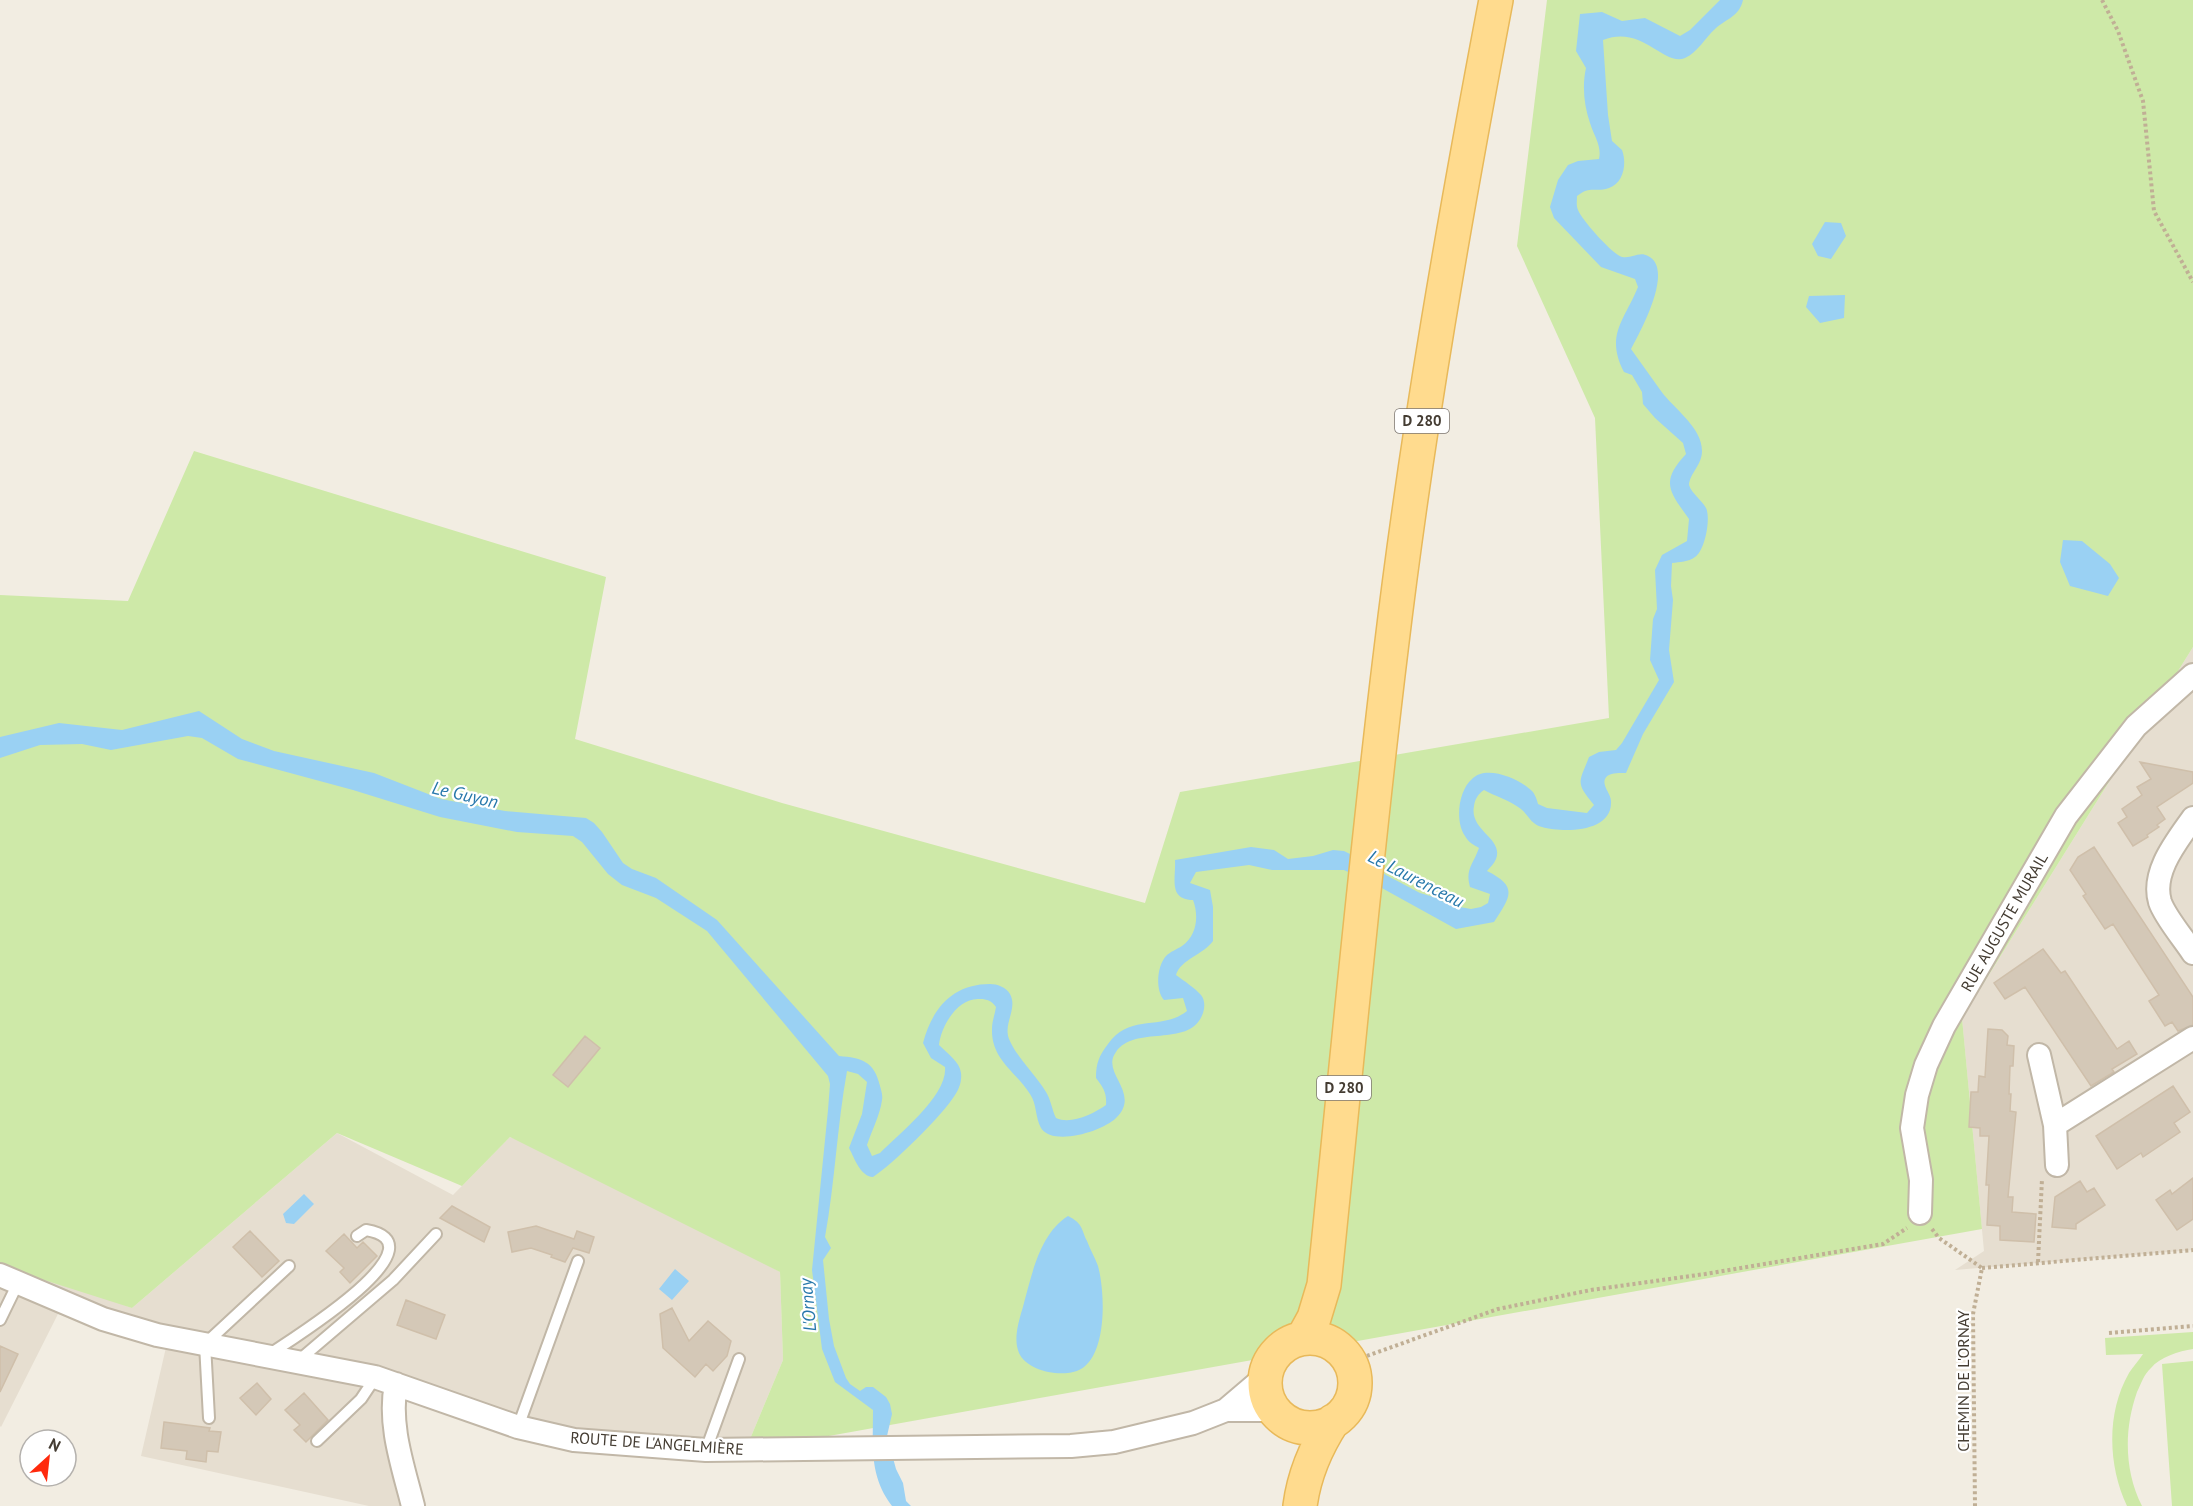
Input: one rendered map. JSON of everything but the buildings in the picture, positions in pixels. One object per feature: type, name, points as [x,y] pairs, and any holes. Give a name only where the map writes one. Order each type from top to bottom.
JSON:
[{"type":"main road","name":"D 280","points":[[1302,1338],[1314,1318],[1324,1285],[1391,650],[1419,442],[1444,284],[1496,0]]},
{"type":"main road","name":"D 280","points":[[1324,1285],[1329,1320],[1344,1355]]},
{"type":"main road","points":[[1281,1416],[1298,1426],[1311,1427],[1322,1426],[1344,1412],[1353,1395],[1354,1375],[1344,1355],[1327,1341],[1302,1338],[1289,1343],[1278,1351],[1270,1363],[1266,1376],[1267,1394],[1281,1416],[1298,1456],[1302,1495]]},
{"type":"main road","points":[[1302,1495],[1318,1446],[1333,1421]]},
{"type":"street","name":"RUE AUGUSTE MURAIL","points":[[1920,1213],[1921,1180],[1912,1128],[1917,1095],[1926,1065],[1944,1026],[2066,816],[2136,726],[2193,675]]},
{"type":"street","points":[[2193,818],[2171,851],[2160,876],[2158,890],[2161,904],[2193,953]]},
{"type":"street","points":[[2055,1125],[2193,1038]]},
{"type":"street","points":[[2039,1055],[2055,1125],[2057,1165]]},
{"type":"street","name":"ROUTE DE L'ANGELMIÈRE","points":[[9,1279],[103,1319],[157,1335],[297,1361],[386,1381],[518,1426],[574,1440],[706,1450],[1071,1446],[1114,1442],[1193,1423],[1226,1410],[1266,1376]]},
{"type":"street","points":[[386,1381],[394,1405],[394,1432],[412,1506]]},
{"type":"street","name":"ROUTE DE L'ANGELMIÈRE","points":[[1226,1410],[1281,1416]]},
{"type":"lane","points":[[267,1356],[335,1309],[376,1275],[388,1254],[386,1240],[379,1233],[366,1230],[357,1236]]},
{"type":"lane","points":[[297,1361],[393,1280],[436,1234]]},
{"type":"lane","points":[[518,1426],[578,1261]]},
{"type":"lane","points":[[209,1418],[206,1344],[289,1266]]},
{"type":"lane","points":[[0,1320],[9,1279]]},
{"type":"lane","points":[[706,1450],[739,1359]]},
{"type":"lane","points":[[317,1441],[361,1399],[386,1381]]},
{"type":"path","points":[[2102,0],[2118,31],[2144,101],[2154,211],[2193,282]]},
{"type":"path","points":[[2038,1262],[2043,1177],[2057,1165]]},
{"type":"path","points":[[1344,1355],[1498,1309],[1591,1290],[1705,1274],[1882,1244],[1903,1232],[1920,1213],[1939,1238],[1982,1268],[2193,1250]]},
{"type":"path","name":"CHEMIN DE L'ORNAY","points":[[1975,1506],[1973,1314],[1982,1268]]},
{"type":"path","points":[[2109,1333],[2193,1326]]},
{"type":"shaded area","points":[[2193,647],[2193,1250],[1955,1270],[1984,1251],[1962,1018]]},
{"type":"shaded area","points":[[337,1133],[453,1195],[510,1137],[615,1177],[780,1272],[783,1360],[745,1451],[572,1437],[383,1381],[401,1506],[369,1506],[141,1456],[167,1343],[58,1314],[0,1426],[0,1258],[132,1308]]},
{"type":"green space","points":[[1547,0],[2193,0],[2193,647],[1962,1018],[1982,1229],[745,1451],[783,1360],[780,1272],[510,1137],[462,1186],[337,1133],[132,1308],[0,1266],[0,595],[128,601],[194,451],[606,577],[575,739],[782,803],[1145,903],[1180,792],[1609,718],[1595,418],[1517,246]]},
{"type":"green space","points":[[2193,1332],[2193,1349],[2170,1355],[2155,1364],[2146,1373],[2137,1392],[2130,1420],[2128,1449],[2132,1478],[2142,1506],[2127,1506],[2113,1457],[2113,1422],[2116,1405],[2129,1373],[2143,1354],[2106,1355],[2105,1338]]},
{"type":"green space","points":[[2193,1361],[2193,1506],[2172,1506],[2162,1364]]},
{"type":"water","points":[[1720,0],[1743,0],[1736,14],[1715,29],[1698,49],[1685,58],[1669,57],[1629,37],[1603,40],[1608,115],[1612,141],[1622,150],[1623,172],[1618,182],[1609,188],[1586,191],[1577,196],[1577,206],[1581,215],[1611,250],[1622,257],[1645,255],[1655,263],[1658,274],[1657,287],[1647,316],[1631,349],[1666,398],[1692,426],[1701,442],[1701,456],[1689,485],[1706,508],[1708,519],[1699,554],[1684,562],[1672,563],[1673,600],[1669,650],[1674,682],[1643,734],[1626,773],[1611,774],[1605,779],[1611,801],[1609,812],[1596,825],[1574,830],[1551,829],[1535,824],[1521,809],[1484,790],[1475,801],[1474,815],[1476,822],[1495,845],[1497,852],[1495,861],[1487,871],[1504,882],[1508,893],[1507,899],[1494,922],[1456,929],[1344,870],[1272,870],[1249,865],[1196,872],[1190,883],[1210,890],[1213,907],[1213,941],[1182,965],[1176,975],[1201,995],[1204,1004],[1203,1013],[1197,1024],[1187,1030],[1175,1034],[1136,1039],[1125,1044],[1116,1052],[1112,1060],[1125,1100],[1123,1109],[1110,1123],[1090,1132],[1067,1137],[1047,1134],[1041,1128],[1032,1098],[995,1049],[992,1023],[996,1007],[987,1000],[972,1000],[958,1008],[947,1022],[940,1037],[939,1045],[953,1058],[960,1069],[961,1082],[955,1095],[917,1139],[873,1177],[861,1170],[849,1148],[862,1114],[867,1082],[858,1074],[847,1071],[825,1237],[831,1248],[823,1260],[829,1319],[834,1346],[850,1384],[860,1391],[866,1387],[873,1387],[886,1397],[890,1404],[892,1414],[887,1436],[896,1469],[903,1483],[906,1501],[911,1506],[892,1506],[885,1495],[879,1483],[874,1460],[873,1410],[835,1382],[822,1349],[812,1270],[828,1110],[830,1084],[828,1076],[707,931],[656,898],[622,885],[608,874],[582,842],[573,836],[517,832],[440,817],[353,790],[238,759],[202,738],[188,736],[111,750],[82,744],[40,745],[0,758],[0,737],[59,723],[122,730],[199,711],[242,739],[274,751],[374,773],[441,799],[505,811],[586,818],[602,832],[623,863],[656,878],[717,920],[839,1056],[854,1058],[870,1066],[877,1078],[882,1096],[880,1111],[867,1145],[872,1156],[880,1153],[910,1125],[939,1090],[944,1078],[945,1067],[931,1058],[923,1043],[927,1031],[938,1009],[946,1001],[965,988],[977,985],[998,985],[1010,994],[1012,1005],[1008,1027],[1009,1039],[1046,1092],[1056,1118],[1068,1120],[1088,1115],[1106,1105],[1104,1090],[1096,1078],[1099,1060],[1108,1044],[1126,1029],[1167,1020],[1187,1011],[1183,998],[1164,1000],[1158,984],[1163,960],[1187,942],[1194,931],[1196,919],[1193,900],[1180,896],[1175,887],[1175,860],[1251,847],[1274,850],[1288,859],[1313,856],[1333,850],[1344,851],[1420,893],[1437,898],[1449,905],[1471,909],[1488,903],[1490,894],[1470,887],[1469,881],[1469,871],[1479,848],[1466,838],[1462,830],[1459,807],[1467,784],[1472,779],[1486,773],[1511,778],[1527,786],[1535,795],[1538,804],[1547,808],[1587,813],[1594,805],[1581,787],[1581,778],[1589,757],[1599,752],[1616,750],[1659,680],[1650,660],[1653,619],[1657,609],[1655,570],[1662,555],[1687,541],[1689,519],[1676,501],[1670,486],[1673,472],[1686,454],[1683,443],[1643,404],[1642,392],[1632,375],[1624,372],[1616,348],[1616,338],[1622,319],[1638,287],[1635,279],[1601,267],[1554,218],[1550,207],[1558,180],[1568,165],[1578,161],[1599,159],[1600,154],[1585,102],[1586,68],[1576,51],[1580,14],[1602,12],[1622,21],[1645,18],[1680,36],[1690,30]]},
{"type":"water","points":[[1825,222],[1841,223],[1846,236],[1831,259],[1818,256],[1812,244]]},
{"type":"water","points":[[1845,295],[1844,318],[1820,323],[1806,307],[1809,296]]},
{"type":"water","points":[[2063,540],[2082,541],[2110,564],[2119,578],[2108,596],[2070,586],[2060,562]]},
{"type":"water","points":[[304,1194],[314,1204],[294,1224],[286,1223],[283,1214]]},
{"type":"water","points":[[1068,1216],[1080,1226],[1098,1266],[1102,1290],[1102,1320],[1097,1347],[1084,1367],[1068,1373],[1048,1372],[1023,1360],[1016,1340],[1019,1319],[1039,1253],[1051,1232]]},
{"type":"water","points":[[675,1269],[689,1281],[672,1300],[659,1289]]},
{"type":"water label","name":"Le Guyon","points":[[465,795]]},
{"type":"water label","name":"Le Laurenceau","points":[[1416,879]]},
{"type":"water label","name":"L'Ornay","points":[[808,1305]]}]
